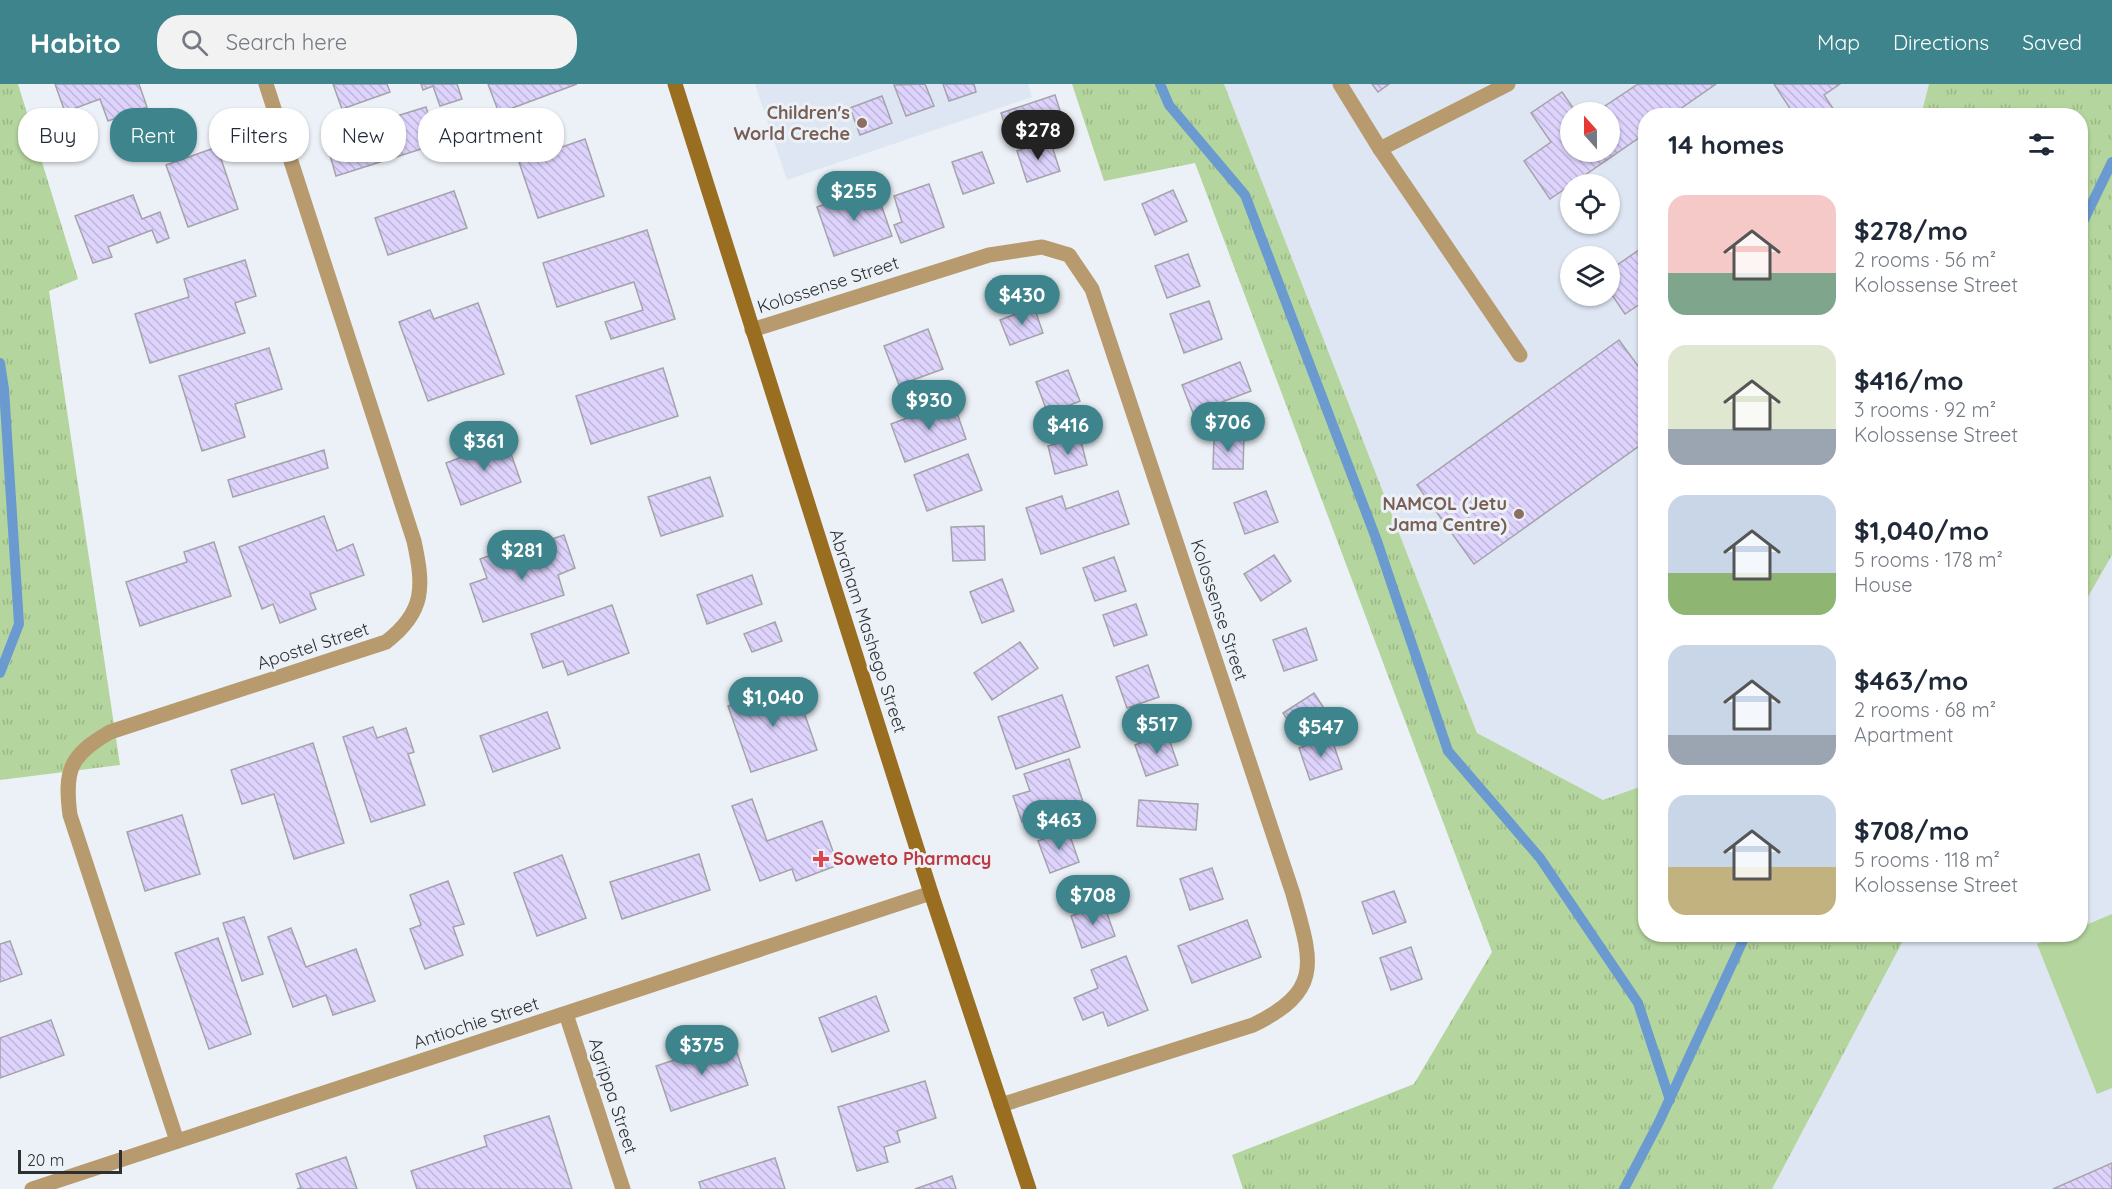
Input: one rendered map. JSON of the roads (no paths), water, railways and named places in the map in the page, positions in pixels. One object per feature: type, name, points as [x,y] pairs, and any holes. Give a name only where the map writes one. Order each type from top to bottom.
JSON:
[{"type":"main road","name":"Abraham Mashego Street","points":[[675,84],[931,893],[1029,1189]]},
{"type":"street","name":"Apostel Street","points":[[177,1141],[70,815],[66,786],[72,764],[92,742],[110,732],[386,642],[401,630],[419,602],[420,582],[414,542],[266,84]]},
{"type":"street","points":[[1340,84],[1380,149],[1520,355]]},
{"type":"street","points":[[1380,149],[1508,84]]},
{"type":"street","name":"Kolossense Street","points":[[752,330],[989,255],[1042,247],[1070,255],[1092,289],[1293,894],[1306,944],[1309,970],[1298,993],[1276,1014],[1253,1025],[1001,1105]]},
{"type":"street","name":"Antiochie Street","points":[[32,1189],[931,893]]},
{"type":"street","name":"Agrippa Street","points":[[566,1014],[623,1189]]},
{"type":"waterway","points":[[1160,84],[1169,105],[1245,195],[1377,541],[1448,751],[1540,858],[1638,1003],[1670,1100]]},
{"type":"waterway","points":[[2088,212],[2112,162]]},
{"type":"waterway","points":[[0,363],[4,389],[19,624],[0,673]]},
{"type":"waterway","points":[[1624,1189],[1659,1122],[1742,942]]},
{"type":"place","name":"Children's World Creche","points":[[862,123]]},
{"type":"place","name":"NAMCOL (Jetu Jama Centre)","points":[[1519,514]]},
{"type":"place","name":"Soweto Pharmacy","points":[[821,859]]}]
